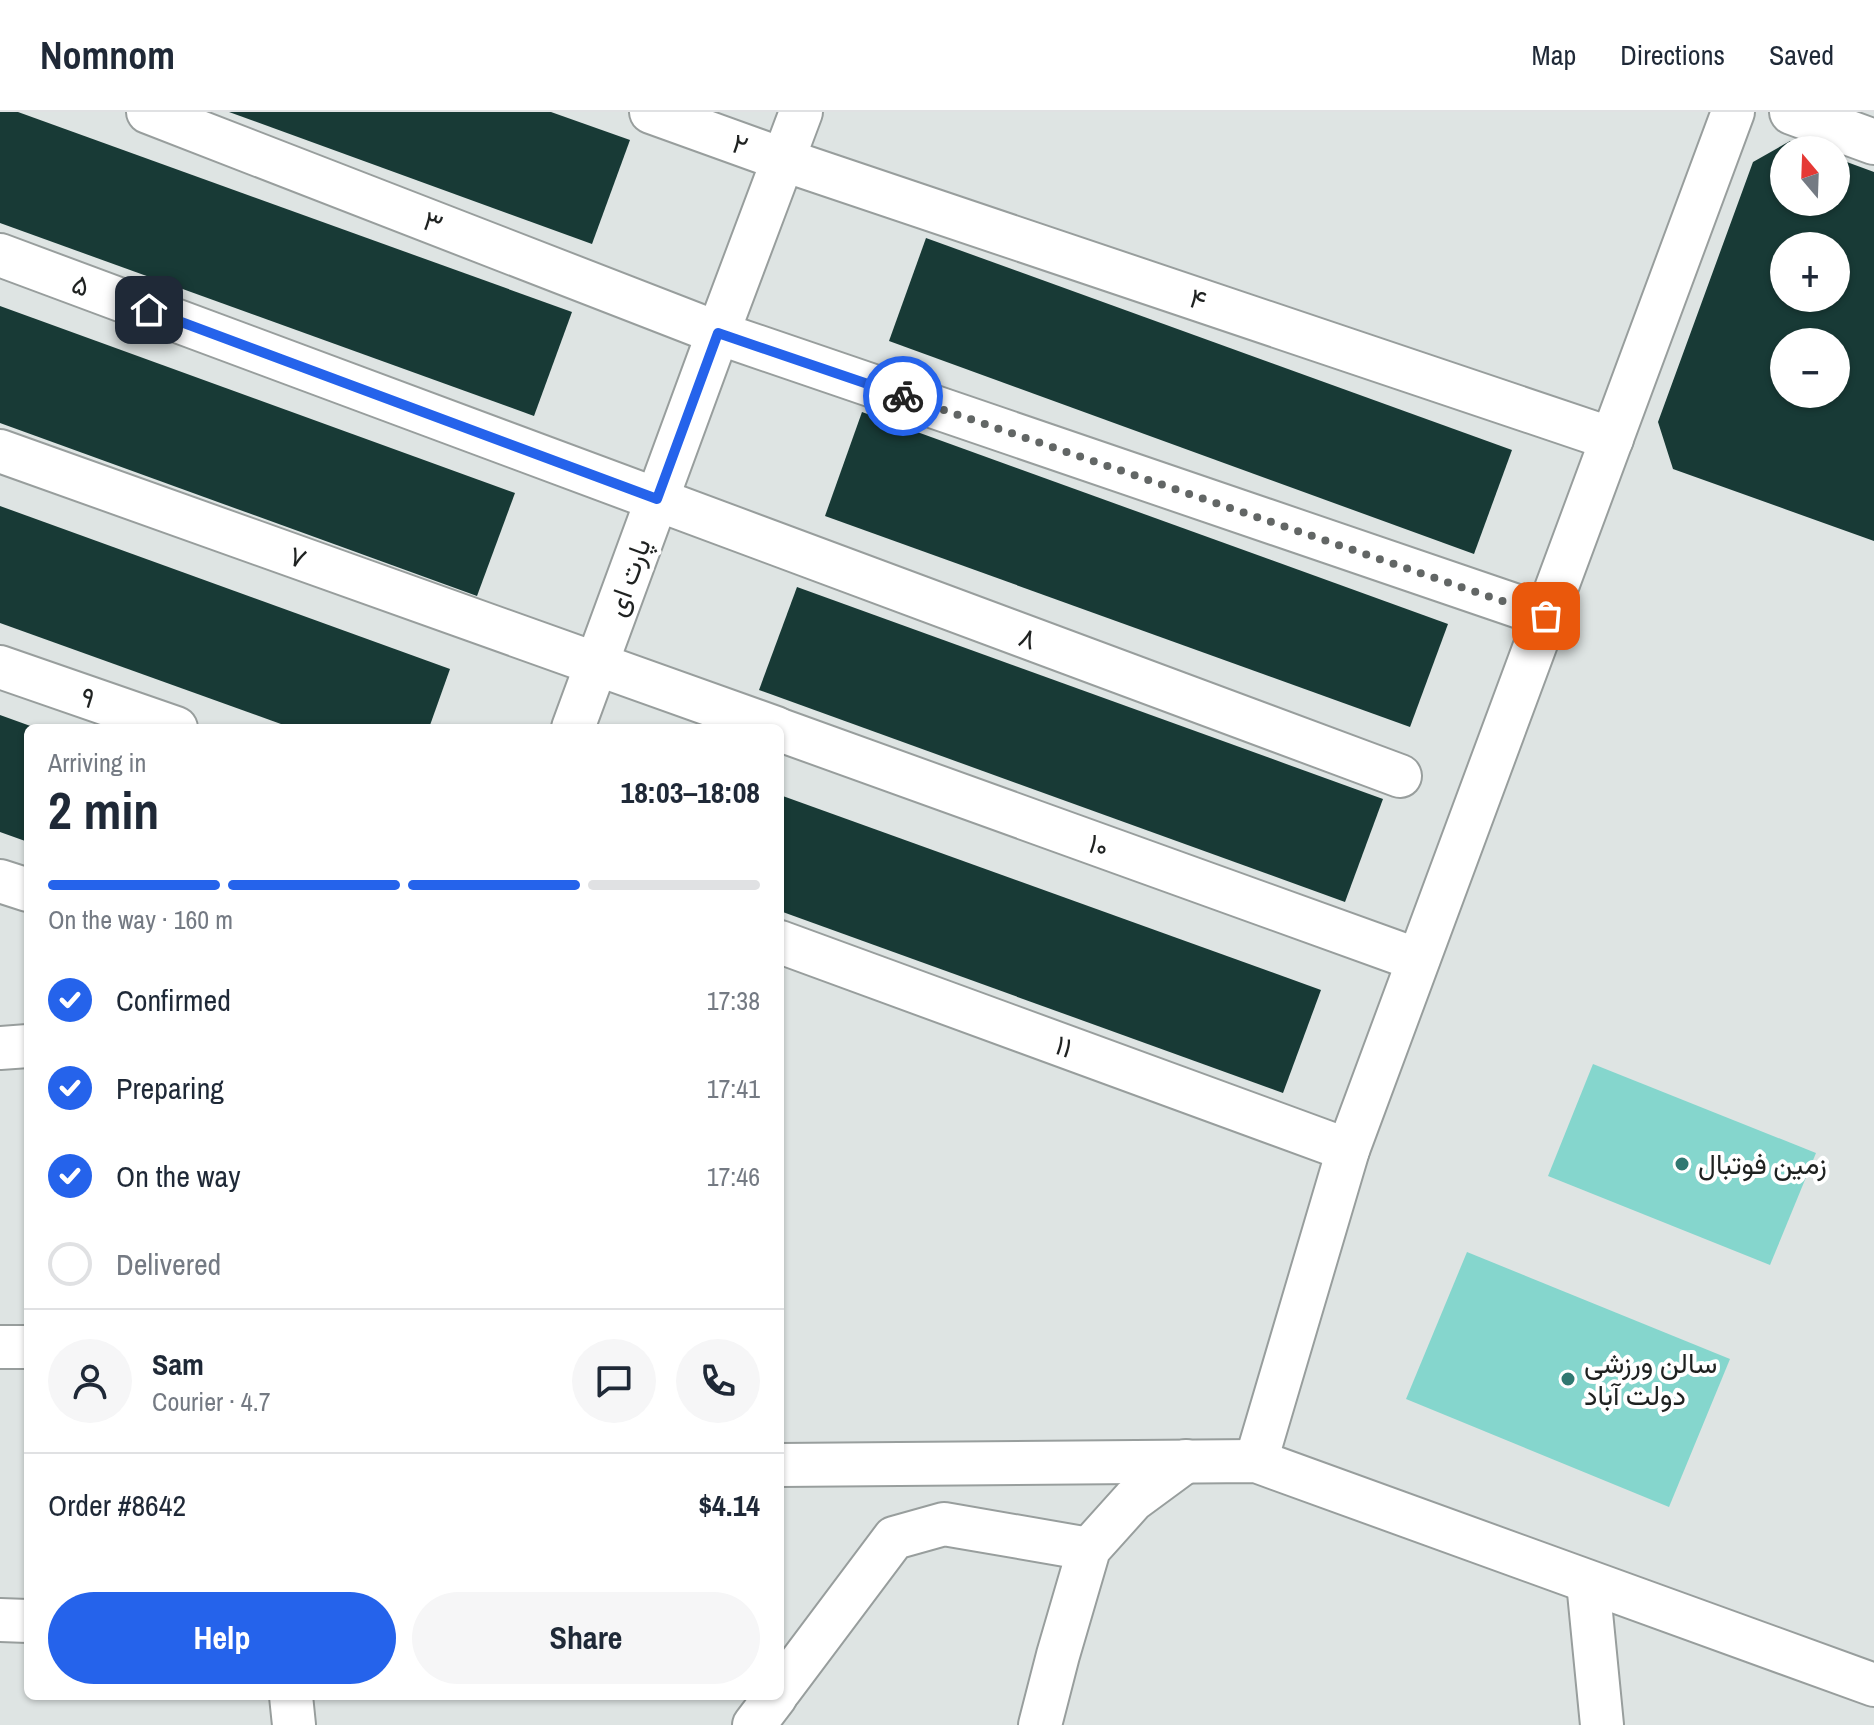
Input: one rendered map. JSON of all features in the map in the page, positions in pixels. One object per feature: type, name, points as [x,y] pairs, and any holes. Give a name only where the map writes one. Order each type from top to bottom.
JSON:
[{"type":"street","name":"۳","points":[[148,112],[718,333],[1546,616]]},
{"type":"street","name":"۲","points":[[651,112],[784,160]]},
{"type":"street","name":"پارت ای","points":[[574,724],[801,112]]},
{"type":"street","points":[[1256,1461],[1348,1150],[1733,112]]},
{"type":"street","points":[[1792,112],[1874,142]]},
{"type":"street","name":"۴","points":[[784,160],[1612,439]]},
{"type":"street","name":"۵","points":[[0,255],[657,499]]},
{"type":"street","name":"۷","points":[[0,451],[596,663]]},
{"type":"street","name":"۸","points":[[657,499],[1400,776]]},
{"type":"street","name":"۱۰","points":[[596,663],[764,724]]},
{"type":"street","name":"۹","points":[[0,667],[164,724]]},
{"type":"street","name":"۱۰","points":[[784,731],[1418,960]]},
{"type":"street","points":[[0,881],[24,889]]},
{"type":"street","name":"۱۱","points":[[784,943],[1348,1150]]},
{"type":"street","points":[[0,1048],[24,1046]]},
{"type":"street","points":[[0,1347],[24,1347]]},
{"type":"street","points":[[1040,1725],[1089,1549],[1133,1500],[1186,1461]]},
{"type":"street","points":[[784,1465],[1256,1461],[1874,1685]]},
{"type":"street","points":[[784,1685],[894,1538],[944,1524],[1089,1549]]},
{"type":"street","points":[[1588,1582],[1602,1725]]},
{"type":"street","points":[[0,1620],[24,1621]]},
{"type":"street","points":[[291,1700],[294,1725]]},
{"type":"street","points":[[754,1725],[773,1700]]},
{"type":"shaded area","name":"زمین فوتبال","points":[[1593,1064],[1816,1153],[1770,1265],[1548,1176]]},
{"type":"shaded area","name":"سالن ورزشی دولت آباد","points":[[1467,1252],[1730,1359],[1669,1507],[1406,1399]]},
{"type":"building","points":[[0,112],[18,112],[572,312],[534,416],[0,223]]},
{"type":"building","points":[[229,112],[551,112],[630,140],[592,244]]},
{"type":"building","points":[[1770,152],[1770,216],[1850,216],[1850,163],[1874,172],[1874,541],[1673,469],[1658,422],[1753,162]]},
{"type":"building","points":[[926,238],[1512,450],[1474,554],[889,341]]},
{"type":"building","points":[[0,306],[515,493],[477,596],[0,423]]},
{"type":"building","points":[[862,412],[1448,624],[1410,727],[825,516]]},
{"type":"building","points":[[0,506],[450,669],[430,724],[281,724],[0,623]]},
{"type":"building","points":[[797,587],[1383,799],[1345,902],[759,690]]},
{"type":"building","points":[[0,715],[25,724],[24,841],[0,832]]},
{"type":"building","points":[[784,796],[1321,990],[1283,1093],[784,912]]},
{"type":"way so far","points":[[903,396],[1546,616]]},
{"type":"place","name":"زمین فوتبال","points":[[1682,1164]]},
{"type":"place","name":"سالن ورزشی دولت آباد","points":[[1568,1379]]},
{"type":"route","points":[[149,310],[657,499],[718,333],[903,396]]}]
